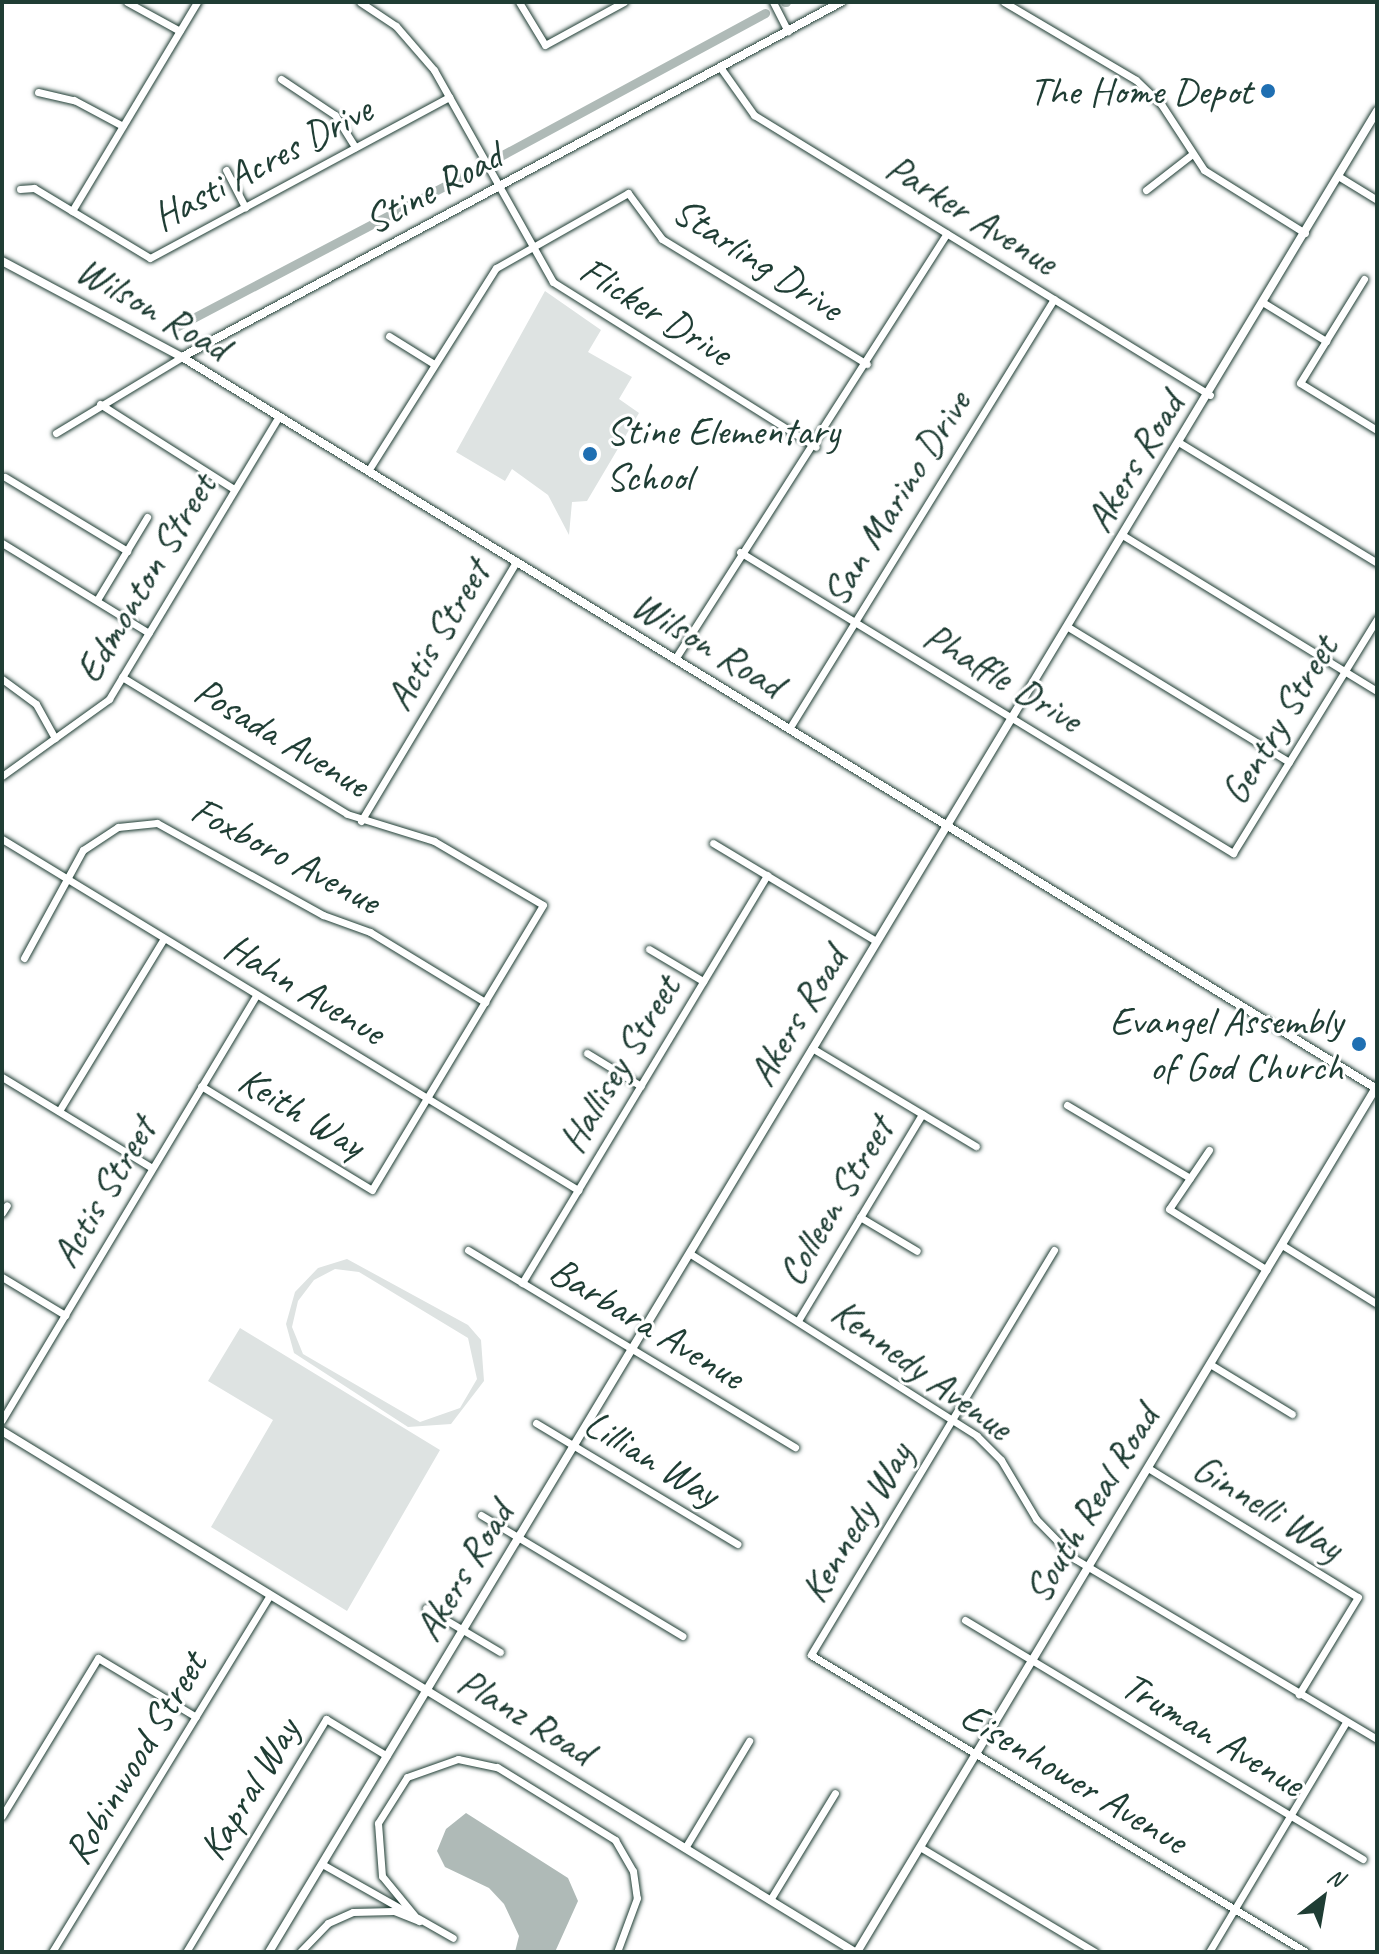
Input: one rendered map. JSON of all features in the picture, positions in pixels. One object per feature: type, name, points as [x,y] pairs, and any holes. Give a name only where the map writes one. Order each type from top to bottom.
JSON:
[{"type":"street","points":[[127,2],[180,31]]},
{"type":"street","points":[[72,211],[197,2]]},
{"type":"street","name":"Flicker Drive","points":[[360,2],[410,39],[449,97],[530,246],[564,292],[816,447]]},
{"type":"street","points":[[519,2],[545,45],[624,2]]},
{"type":"street","points":[[773,2],[788,31]]},
{"type":"street","name":"Stine Road","points":[[56,433],[182,357],[841,2]]},
{"type":"street","points":[[1004,2],[1149,90],[1191,155],[1218,181],[1305,233]]},
{"type":"street","name":"Parker Avenue","points":[[720,67],[754,115],[1210,395]]},
{"type":"street","points":[[281,79],[335,115],[355,147]]},
{"type":"street","points":[[38,92],[74,100],[123,126]]},
{"type":"street","name":"Hasti Acres Drive","points":[[20,189],[34,188],[150,258],[449,97]]},
{"type":"street","name":"Akers Road","points":[[269,1952],[946,825],[1210,395],[1377,111]]},
{"type":"street","points":[[1146,190],[1191,155]]},
{"type":"street","points":[[226,170],[245,207]]},
{"type":"street","points":[[1338,176],[1377,200]]},
{"type":"street","name":"Starling Drive","points":[[530,246],[628,193],[662,239],[867,364]]},
{"type":"street","points":[[675,659],[740,552],[816,447],[947,233]]},
{"type":"street","points":[[368,471],[487,278],[530,246]]},
{"type":"street","name":"Wilson Road","points":[[2,261],[182,357],[1377,1088]]},
{"type":"street","points":[[1364,279],[1300,383],[1377,430]]},
{"type":"street","name":"San Marino Drive","points":[[789,729],[1054,299]]},
{"type":"street","points":[[1264,303],[1326,341]]},
{"type":"street","points":[[389,336],[434,364]]},
{"type":"street","points":[[100,404],[234,489]]},
{"type":"street","name":"Edmonton Street","points":[[2,776],[55,738],[90,719],[122,677],[279,416]]},
{"type":"street","points":[[1180,443],[1377,563]]},
{"type":"street","points":[[5,477],[127,551]]},
{"type":"street","points":[[97,600],[147,517]]},
{"type":"street","points":[[1124,536],[1377,691]]},
{"type":"street","points":[[2,543],[149,633]]},
{"type":"street","name":"Phaffle Drive","points":[[740,552],[1233,853]]},
{"type":"street","name":"Actis Street","points":[[361,821],[516,562]]},
{"type":"street","name":"Gentry Street","points":[[1233,853],[1377,619]]},
{"type":"street","points":[[1068,627],[1289,762]]},
{"type":"street","name":"Posada Avenue","points":[[122,677],[361,821],[434,841],[543,905],[485,1002]]},
{"type":"street","points":[[2,679],[36,704],[55,738]]},
{"type":"street","name":"Foxboro Avenue","points":[[24,958],[65,878],[105,833],[130,823],[170,826],[485,1002]]},
{"type":"street","name":"Hahn Avenue","points":[[2,839],[578,1190]]},
{"type":"street","points":[[713,843],[876,941]]},
{"type":"street","name":"Hallisey Street","points":[[522,1283],[767,875]]},
{"type":"street","points":[[59,1111],[164,938]]},
{"type":"street","points":[[649,949],[703,981]]},
{"type":"street","name":"Actis Street","points":[[2,1420],[256,995]]},
{"type":"street","points":[[427,1099],[485,1002]]},
{"type":"street","points":[[812,1048],[976,1146]]},
{"type":"street","points":[[587,1053],[641,1086]]},
{"type":"street","points":[[2,1077],[152,1168]]},
{"type":"street","name":"Keith Way","points":[[201,1086],[372,1190],[427,1099]]},
{"type":"street","name":"South Real Road","points":[[856,1952],[1377,1088]]},
{"type":"street","points":[[1067,1105],[1190,1178]]},
{"type":"street","name":"Colleen Street","points":[[799,1319],[922,1114]]},
{"type":"street","points":[[1209,1150],[1169,1209],[1267,1270]]},
{"type":"street","points":[[2,1213],[7,1205]]},
{"type":"street","points":[[860,1217],[917,1251]]},
{"type":"street","points":[[1282,1245],[1377,1304]]},
{"type":"street","name":"Barbara Avenue","points":[[468,1250],[795,1447]]},
{"type":"street","name":"Kennedy Way","points":[[811,1655],[1054,1250]]},
{"type":"street","name":"Kennedy Avenue","points":[[689,1253],[799,1319],[989,1447],[1041,1526],[1088,1567],[1377,1739]]},
{"type":"street","points":[[2,1277],[65,1315]]},
{"type":"street","points":[[1210,1364],[1292,1414]]},
{"type":"street","name":"Lillian Way","points":[[536,1423],[737,1544]]},
{"type":"street","name":"Planz Road","points":[[2,1431],[856,1952]]},
{"type":"street","name":"Ginnelli Way","points":[[1148,1468],[1358,1597],[1299,1694]]},
{"type":"street","points":[[481,1515],[682,1636]]},
{"type":"street","name":"Robinwood Street","points":[[52,1952],[270,1595]]},
{"type":"street","points":[[426,1608],[500,1652]]},
{"type":"street","name":"Truman Avenue","points":[[965,1620],[1363,1859]]},
{"type":"street","name":"Eisenhower Avenue","points":[[811,1655],[1306,1952]]},
{"type":"street","points":[[2,1816],[98,1658],[196,1717]]},
{"type":"street","name":"Kapral Way","points":[[186,1952],[326,1719],[387,1756]]},
{"type":"street","points":[[1209,1952],[1346,1722]]},
{"type":"street","points":[[685,1848],[749,1741]]},
{"type":"street","points":[[420,1920],[382,1876],[378,1823],[407,1777],[431,1763],[472,1759],[604,1831],[623,1850],[637,1898],[617,1952]]},
{"type":"street","points":[[770,1900],[835,1793]]},
{"type":"street","points":[[920,1847],[1095,1952]]},
{"type":"street","points":[[322,1864],[453,1938]]},
{"type":"street","points":[[300,1952],[328,1923],[353,1912],[380,1909],[420,1920]]},
{"type":"shaded area","points":[[545,291],[601,330],[588,352],[632,377],[619,399],[639,413],[587,501],[572,502],[569,535],[548,495],[512,469],[505,481],[456,452]]},
{"type":"shaded area","points":[[347,1259],[468,1325],[481,1340],[484,1381],[451,1424],[408,1427],[294,1353],[286,1324],[295,1292],[318,1268]],"holes":[[[335,1269],[359,1272],[468,1338],[477,1379],[460,1408],[420,1422],[303,1354],[292,1327],[298,1301],[314,1280]]]},
{"type":"shaded area","points":[[240,1328],[440,1450],[347,1611],[211,1527],[273,1420],[208,1381]]},
{"type":"shaded area","points":[[466,1813],[568,1878],[578,1901],[555,1952],[515,1952],[519,1936],[504,1904],[489,1888],[445,1867],[437,1851],[446,1829]]},
{"type":"waterway","points":[[495,159],[765,13]]},
{"type":"waterway","points":[[176,327],[475,170]]},
{"type":"place","name":"The Home Depot","points":[[1268,91]]},
{"type":"place","name":"Stine Elementary School","points":[[590,454]]},
{"type":"place","name":"Evangel Assembly of God Church","points":[[1359,1044]]}]
